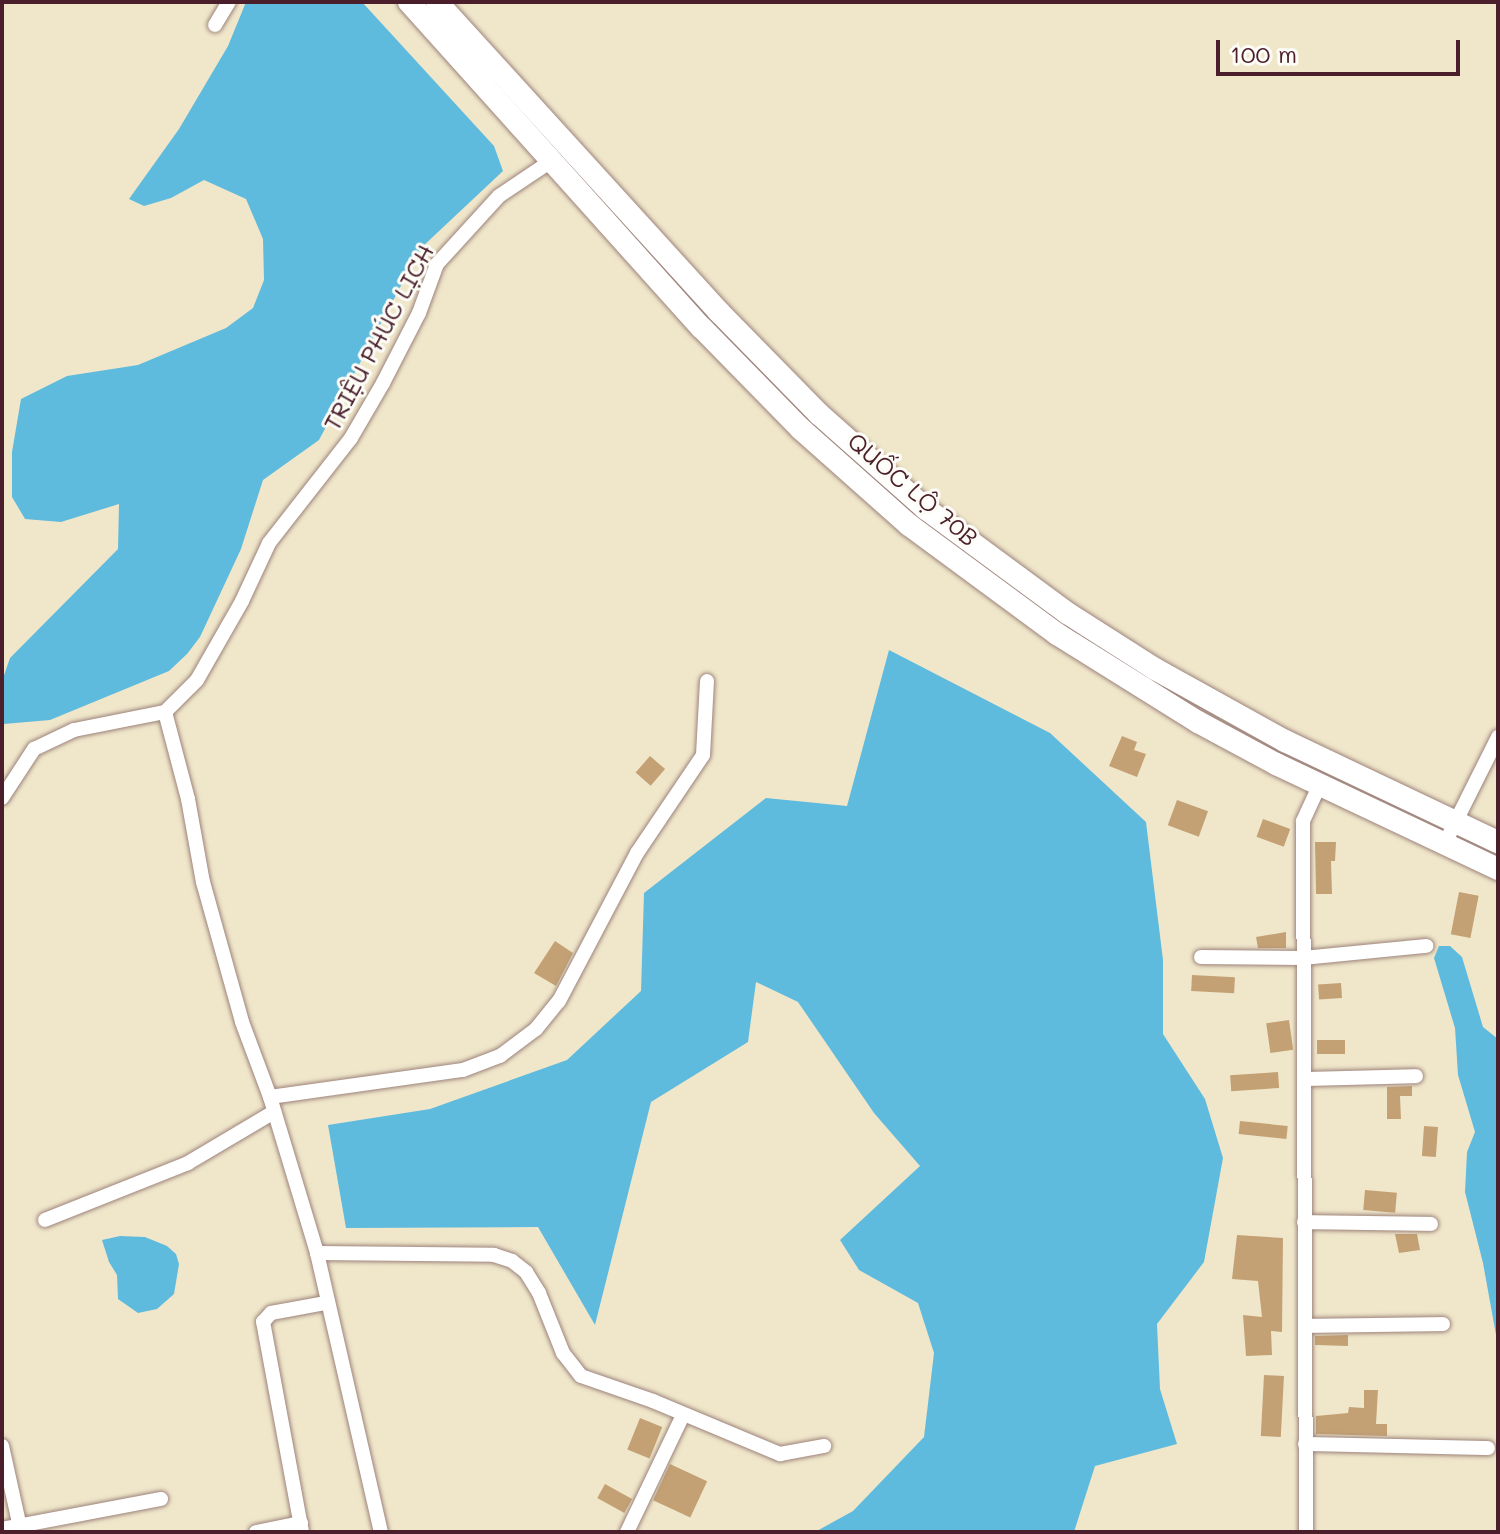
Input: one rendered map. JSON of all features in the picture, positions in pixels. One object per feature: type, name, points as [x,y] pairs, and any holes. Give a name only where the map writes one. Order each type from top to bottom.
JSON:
[{"type":"main road","name":"QUỐC LỘ 70B","points":[[409,2],[702,328],[801,429],[909,525],[1057,634],[1198,722],[1498,869]]},
{"type":"main road","name":"QUỐC LỘ 70B","points":[[437,2],[719,312],[819,414],[926,509],[1067,613],[1155,669],[1260,728],[1498,842]]},
{"type":"main road","points":[[702,328],[719,312]]},
{"type":"main road","points":[[1452,847],[1463,826]]},
{"type":"street","points":[[215,25],[229,2]]},
{"type":"street","name":"TRIỆU PHÚC LỊCH","points":[[165,712],[197,680],[242,601],[269,543],[351,438],[419,313],[437,264],[499,196],[551,161]]},
{"type":"street","points":[[45,1220],[188,1163],[272,1105],[463,1070],[500,1056],[536,1029],[559,1001],[637,853],[703,755],[707,681]]},
{"type":"street","points":[[2,798],[34,749],[74,730],[165,712],[188,799],[211,910],[242,1022],[272,1105],[317,1253],[326,1303],[381,1532]]},
{"type":"street","points":[[1463,826],[1498,737]]},
{"type":"street","points":[[1306,1532],[1303,821],[1320,784]]},
{"type":"street","points":[[1201,957],[1303,958],[1426,946]]},
{"type":"street","points":[[1304,1079],[1416,1076]]},
{"type":"street","points":[[1304,1222],[1431,1224]]},
{"type":"street","points":[[317,1253],[494,1255],[512,1261],[526,1272],[539,1293],[563,1353],[581,1376],[780,1454],[824,1446]]},
{"type":"street","points":[[256,1532],[302,1528],[263,1322],[271,1313],[326,1303]]},
{"type":"street","points":[[1305,1326],[1443,1324]]},
{"type":"street","points":[[627,1532],[683,1415]]},
{"type":"street","points":[[1305,1444],[1488,1448]]},
{"type":"street","points":[[2,1446],[20,1529]]},
{"type":"street","points":[[2,1529],[20,1529],[161,1499]]},
{"type":"water","points":[[246,2],[362,2],[494,146],[503,171],[421,248],[319,440],[263,480],[241,549],[200,637],[187,654],[169,671],[50,720],[4,724],[2,681],[10,658],[118,549],[119,504],[61,522],[25,519],[12,497],[12,452],[21,399],[67,376],[138,365],[226,328],[253,308],[264,280],[263,239],[246,199],[204,180],[171,198],[144,206],[129,199],[179,129],[228,46]]},
{"type":"water","points":[[889,650],[1050,733],[1146,822],[1163,960],[1163,1034],[1205,1099],[1223,1158],[1204,1262],[1157,1324],[1160,1389],[1177,1444],[1095,1466],[1074,1532],[815,1532],[853,1511],[924,1437],[934,1353],[918,1303],[859,1270],[840,1240],[920,1166],[874,1113],[798,1002],[756,982],[748,1042],[651,1102],[595,1325],[538,1227],[346,1228],[328,1125],[430,1109],[567,1060],[641,991],[644,893],[766,798],[847,806]]},
{"type":"water","points":[[1439,946],[1450,946],[1462,957],[1483,1027],[1498,1039],[1498,1346],[1483,1263],[1465,1192],[1467,1152],[1475,1132],[1458,1075],[1455,1028],[1434,958]]},
{"type":"water","points":[[120,1236],[145,1237],[167,1246],[176,1254],[179,1264],[174,1294],[157,1309],[138,1313],[118,1299],[117,1275],[102,1240]]},
{"type":"building","points":[[1122,736],[1137,742],[1134,750],[1146,754],[1137,777],[1109,766]]},
{"type":"building","points":[[650,756],[665,769],[651,786],[636,773]]},
{"type":"building","points":[[1177,800],[1208,811],[1199,837],[1168,825]]},
{"type":"building","points":[[1263,819],[1290,829],[1284,847],[1257,837]]},
{"type":"building","points":[[1315,842],[1336,842],[1335,861],[1331,861],[1332,894],[1316,894]]},
{"type":"building","points":[[1459,892],[1479,896],[1470,938],[1451,934]]},
{"type":"building","points":[[1286,932],[1286,948],[1258,948],[1256,937]]},
{"type":"building","points":[[555,941],[573,953],[556,986],[534,973]]},
{"type":"building","points":[[1192,975],[1235,977],[1234,993],[1191,991]]},
{"type":"building","points":[[1341,983],[1342,998],[1319,1000],[1318,985]]},
{"type":"building","points":[[1289,1020],[1293,1050],[1270,1053],[1266,1023]]},
{"type":"building","points":[[1317,1040],[1345,1040],[1345,1054],[1317,1054]]},
{"type":"building","points":[[1278,1072],[1279,1088],[1231,1091],[1230,1075]]},
{"type":"building","points":[[1412,1086],[1412,1096],[1400,1096],[1401,1119],[1387,1119],[1387,1087]]},
{"type":"building","points":[[1240,1121],[1288,1126],[1286,1139],[1239,1134]]},
{"type":"building","points":[[1424,1126],[1438,1127],[1436,1157],[1422,1156]]},
{"type":"building","points":[[1365,1190],[1397,1193],[1395,1213],[1363,1210]]},
{"type":"building","points":[[1395,1234],[1417,1234],[1420,1250],[1399,1253]]},
{"type":"building","points":[[1237,1235],[1283,1238],[1282,1332],[1271,1331],[1272,1355],[1246,1356],[1243,1315],[1262,1317],[1258,1281],[1232,1279]]},
{"type":"building","points":[[1348,1335],[1348,1346],[1315,1345],[1315,1336]]},
{"type":"building","points":[[1264,1375],[1284,1376],[1281,1437],[1261,1436]]},
{"type":"building","points":[[1364,1390],[1378,1390],[1376,1424],[1387,1424],[1387,1436],[1316,1434],[1316,1416],[1348,1413],[1349,1407],[1364,1408]]},
{"type":"building","points":[[640,1418],[662,1427],[650,1459],[627,1450]]},
{"type":"building","points":[[670,1464],[707,1481],[690,1518],[653,1500]]},
{"type":"building","points":[[605,1484],[632,1499],[624,1513],[597,1498]]}]
